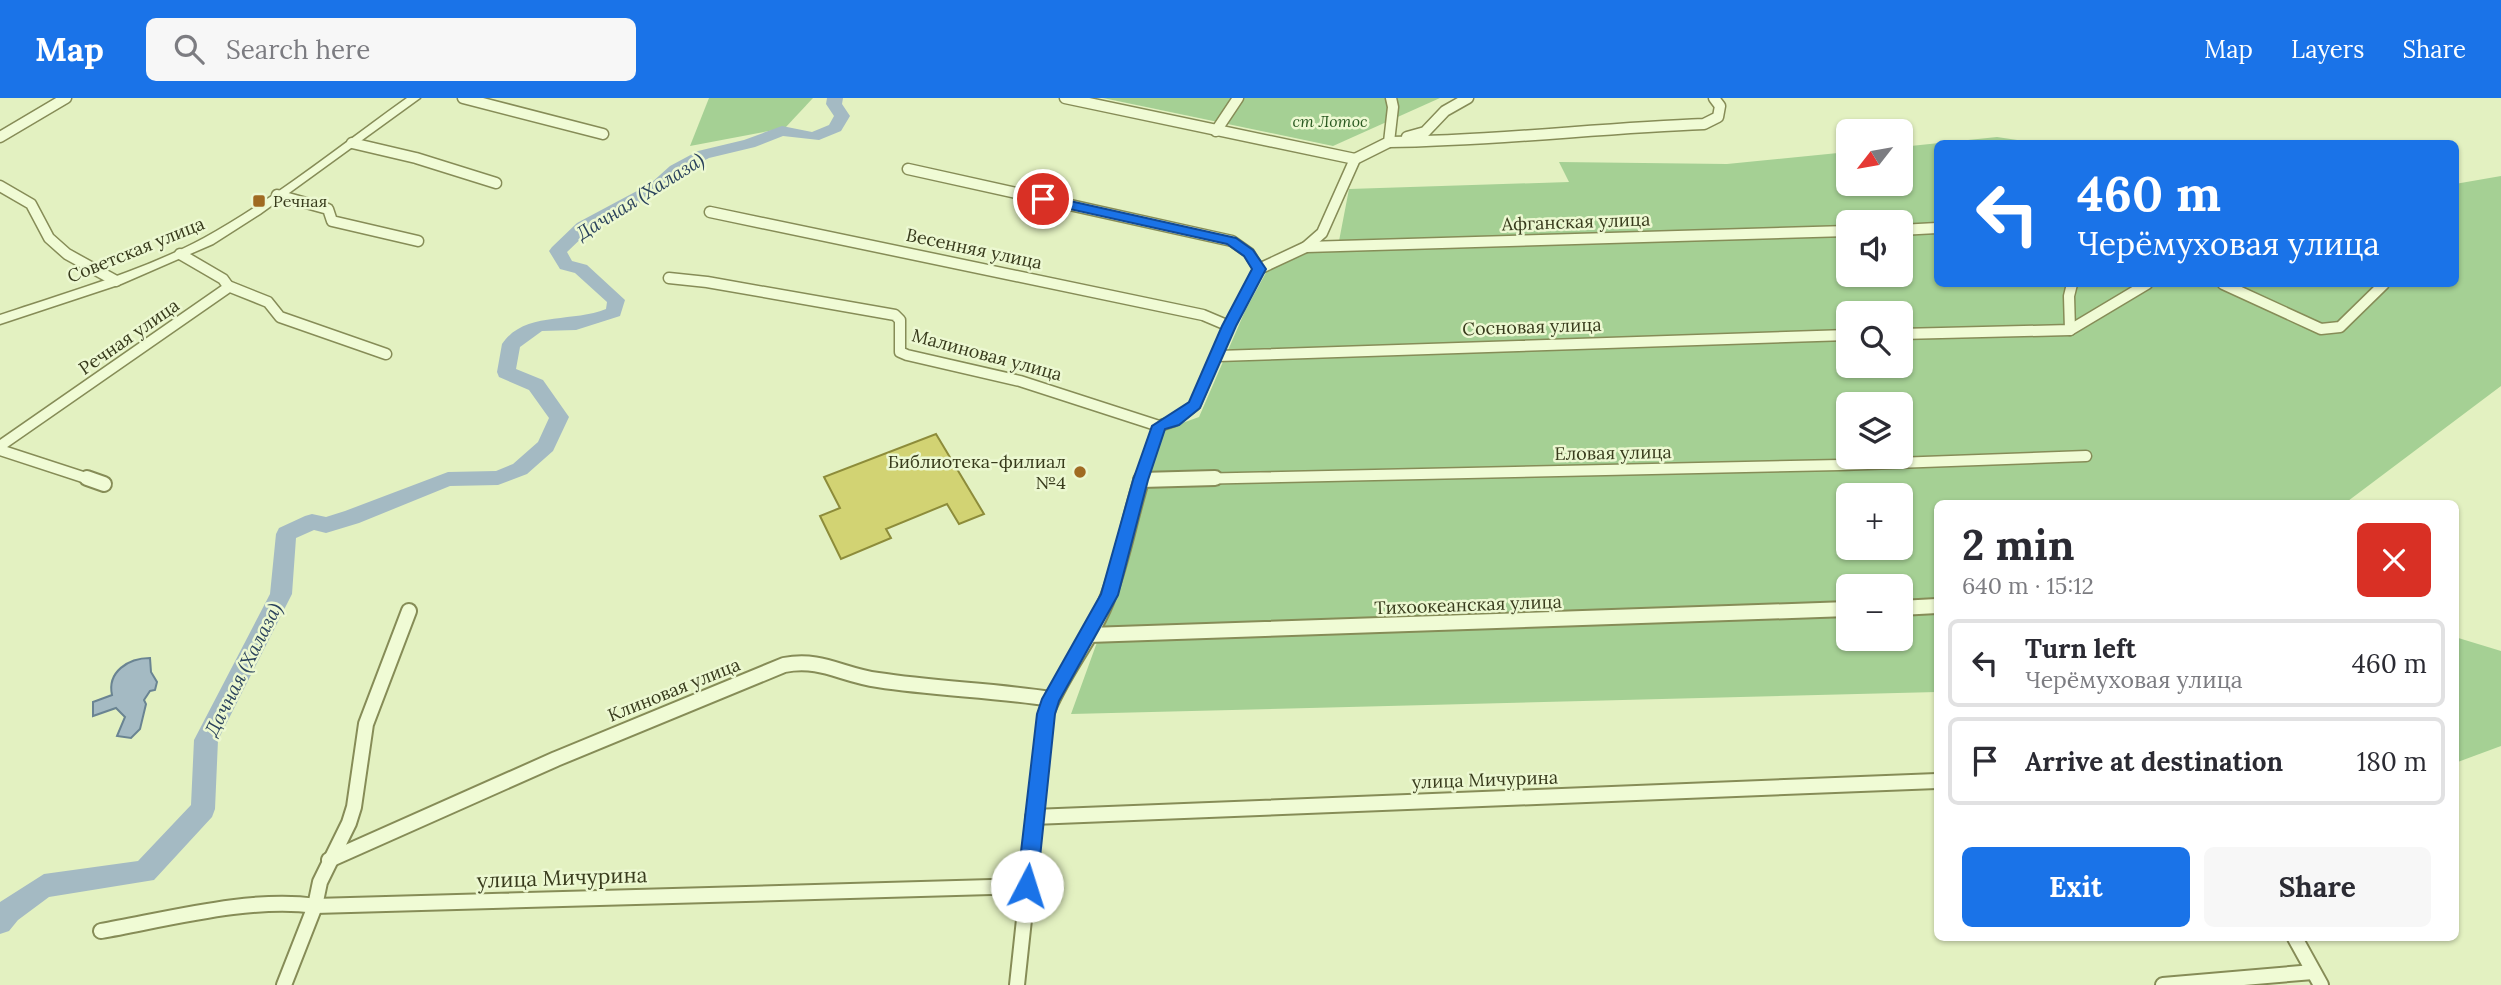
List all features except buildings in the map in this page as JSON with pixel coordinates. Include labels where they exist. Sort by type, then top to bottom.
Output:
[{"type":"street","points":[[0,137],[66,98]]},
{"type":"street","name":"Советская улица","points":[[0,320],[116,281],[180,254],[233,226],[414,98]]},
{"type":"street","points":[[463,98],[603,134]]},
{"type":"street","points":[[1065,98],[1355,159],[1390,142],[1425,132],[1445,111],[1468,98]]},
{"type":"street","points":[[1216,131],[1238,98]]},
{"type":"street","points":[[1390,142],[1393,107],[1391,98]]},
{"type":"street","points":[[1390,142],[1466,141],[1599,128],[1704,124],[1718,117],[1720,106],[1714,98]]},
{"type":"street","points":[[352,143],[416,158],[496,183]]},
{"type":"street","points":[[1017,985],[1046,714],[1051,699],[1110,595],[1141,480],[1159,426],[1174,421],[1195,405],[1229,326],[1259,269],[1306,247],[1322,233],[1355,159]]},
{"type":"street","points":[[908,169],[1232,241],[1249,253],[1259,269]]},
{"type":"street","points":[[0,186],[31,204],[49,238],[67,254],[116,281]]},
{"type":"street","points":[[277,195],[328,209],[332,221],[418,241]]},
{"type":"street","name":"Весенняя улица","points":[[710,212],[1203,314],[1229,326]]},
{"type":"street","points":[[1913,229],[1934,228]]},
{"type":"street","name":"Афганская улица","points":[[1306,247],[1836,231]]},
{"type":"street","points":[[180,254],[223,279],[228,286],[268,302],[280,317],[386,354]]},
{"type":"street","name":"Малиновая улица","points":[[669,278],[707,282],[895,315],[900,320],[900,352],[907,355],[1020,381],[1159,426]]},
{"type":"street","name":"Речная улица","points":[[0,448],[228,286]]},
{"type":"street","points":[[2070,330],[2071,287]]},
{"type":"street","points":[[1913,334],[2070,330],[2142,287]]},
{"type":"street","points":[[2229,287],[2320,329],[2340,327],[2381,287]]},
{"type":"street","name":"Сосновая улица","points":[[1218,356],[1836,335]]},
{"type":"street","points":[[0,448],[104,484]]},
{"type":"street","name":"Еловая улица","points":[[1141,480],[1840,465],[2086,456]]},
{"type":"street","points":[[1913,607],[1934,606]]},
{"type":"street","name":"Тихоокеанская улица","points":[[1089,635],[1836,609]]},
{"type":"street","points":[[284,985],[315,906],[329,860],[349,823],[354,807],[366,723],[409,611]]},
{"type":"street","name":"Клиновая улица","points":[[329,860],[556,759],[784,665],[805,660],[821,662],[854,677],[1051,699]]},
{"type":"street","name":"улица Мичурина","points":[[1033,817],[1934,781]]},
{"type":"street","name":"улица Мичурина","points":[[101,931],[261,904],[290,902],[315,906],[1027,886]]},
{"type":"street","points":[[2163,985],[2317,979],[2297,941]]},
{"type":"green space","points":[[709,98],[813,98],[785,128],[690,146]]},
{"type":"green space","name":"ст Лотос","points":[[1103,98],[1440,98],[1333,146]]},
{"type":"green space","points":[[1997,137],[2018,140],[1968,140]]},
{"type":"green space","points":[[1934,144],[1934,287],[2459,287],[2459,183],[2501,176],[2501,386],[2349,500],[1934,500],[1934,692],[1071,714],[1100,634],[1157,432],[1199,417],[1245,311],[1268,269],[1339,241],[1349,189],[1569,182],[1559,162],[1727,164],[1836,153],[1836,196],[1913,196],[1913,146]]},
{"type":"green space","points":[[2459,638],[2501,651],[2501,746],[2459,762]]},
{"type":"water","points":[[150,658],[151,672],[157,682],[155,690],[150,691],[144,700],[146,704],[140,729],[131,738],[117,736],[125,717],[116,708],[93,716],[93,702],[112,695],[113,680],[121,668],[134,661]]},
{"type":"waterway","name":"Дачная (Халаза)","points":[[0,922],[9,911],[44,886],[145,872],[203,809],[206,740],[281,594],[286,534],[312,522],[326,525],[352,517],[448,479],[498,478],[520,469],[546,446],[559,417],[536,385],[506,372],[511,344],[538,325],[576,324],[614,312],[616,300],[581,269],[566,265],[558,251],[583,227],[656,187],[676,169],[704,154],[749,144],[782,131],[813,137],[835,128],[842,116],[834,104],[835,98]]},
{"type":"place","name":"Речная","points":[[259,201]]},
{"type":"place","name":"Библиотека-филиал №4","points":[[1080,472]]},
{"type":"route","points":[[1027,886],[1046,714],[1051,699],[1110,595],[1141,480],[1159,426],[1174,421],[1195,405],[1229,326],[1259,269],[1249,253],[1232,241],[1043,199]]}]
